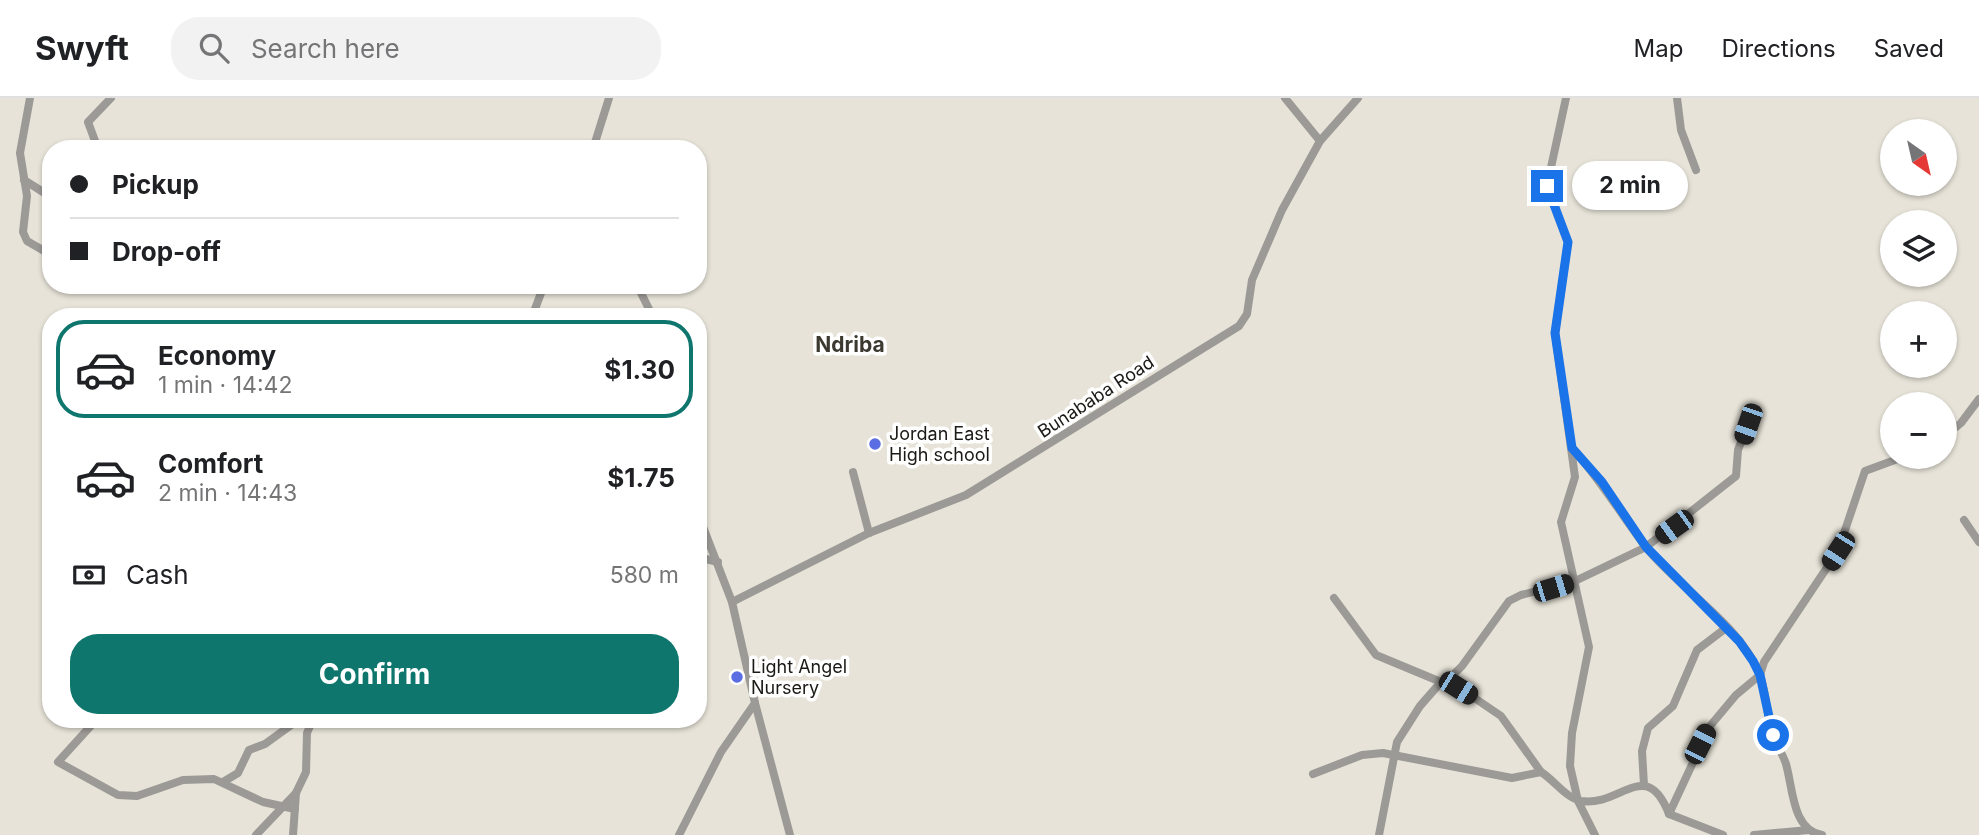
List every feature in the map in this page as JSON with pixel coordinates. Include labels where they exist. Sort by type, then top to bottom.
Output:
[{"type":"street","points":[[30,98],[20,153],[27,196],[24,236],[42,249]]},
{"type":"street","points":[[95,140],[88,122],[111,98]]},
{"type":"street","points":[[596,140],[609,98]]},
{"type":"street","points":[[1285,98],[1320,141]]},
{"type":"street","name":"Bunababa Road","points":[[732,602],[869,533],[966,495],[1033,457],[1190,354],[1239,326],[1247,314],[1252,280],[1272,233],[1320,141],[1358,98]]},
{"type":"street","points":[[1566,98],[1547,186],[1568,242],[1555,333],[1575,477],[1561,522],[1573,582],[1586,623],[1589,647],[1570,748],[1570,766],[1578,801],[1592,834]]},
{"type":"street","points":[[1677,98],[1681,130],[1696,170]]},
{"type":"street","points":[[24,180],[42,191]]},
{"type":"street","points":[[1957,426],[1979,399]]},
{"type":"street","points":[[1379,835],[1392,755],[1407,724],[1444,681],[1462,666],[1509,601],[1521,595],[1573,582],[1646,547],[1736,476],[1738,450],[1748,424]]},
{"type":"street","points":[[1572,448],[1602,482],[1646,547],[1727,628],[1753,661],[1760,675],[1773,735],[1785,762],[1793,800],[1809,830]]},
{"type":"street","points":[[1669,814],[1710,726],[1736,695],[1760,675],[1764,662],[1838,551],[1865,471],[1880,465]]},
{"type":"street","points":[[853,472],[869,533]]},
{"type":"street","points":[[1964,520],[1979,542]]},
{"type":"street","points":[[707,536],[732,602],[790,835]]},
{"type":"street","points":[[707,559],[718,562]]},
{"type":"street","points":[[1334,598],[1376,655],[1444,681],[1502,716],[1541,772],[1578,801],[1600,800],[1644,785]]},
{"type":"street","points":[[1644,785],[1642,751],[1648,728],[1673,706],[1697,650],[1727,628]]},
{"type":"street","points":[[1753,661],[1764,662]]},
{"type":"street","points":[[679,835],[721,752],[755,703]]},
{"type":"street","points":[[89,728],[58,762],[106,790],[137,796],[183,780],[214,779],[263,802],[295,809]]},
{"type":"street","points":[[223,782],[237,773],[249,750],[265,744],[283,728]]},
{"type":"street","points":[[293,835],[296,793],[306,772],[310,728]]},
{"type":"street","points":[[1312,774],[1362,755],[1392,755],[1512,778],[1541,772]]},
{"type":"street","points":[[1644,785],[1660,795],[1669,814],[1723,835]]},
{"type":"street","points":[[256,835],[296,793]]},
{"type":"street","points":[[1754,835],[1809,830],[1822,835]]},
{"type":"place","name":"Jordan East High school","points":[[875,444]]},
{"type":"place","name":"Light Angel Nursery","points":[[737,677]]},
{"type":"district","name":"Ndriba","points":[[850,345]]},
{"type":"route","points":[[1547,186],[1568,242],[1555,333],[1572,448],[1602,482],[1646,547],[1739,641],[1760,675],[1773,735]]}]
